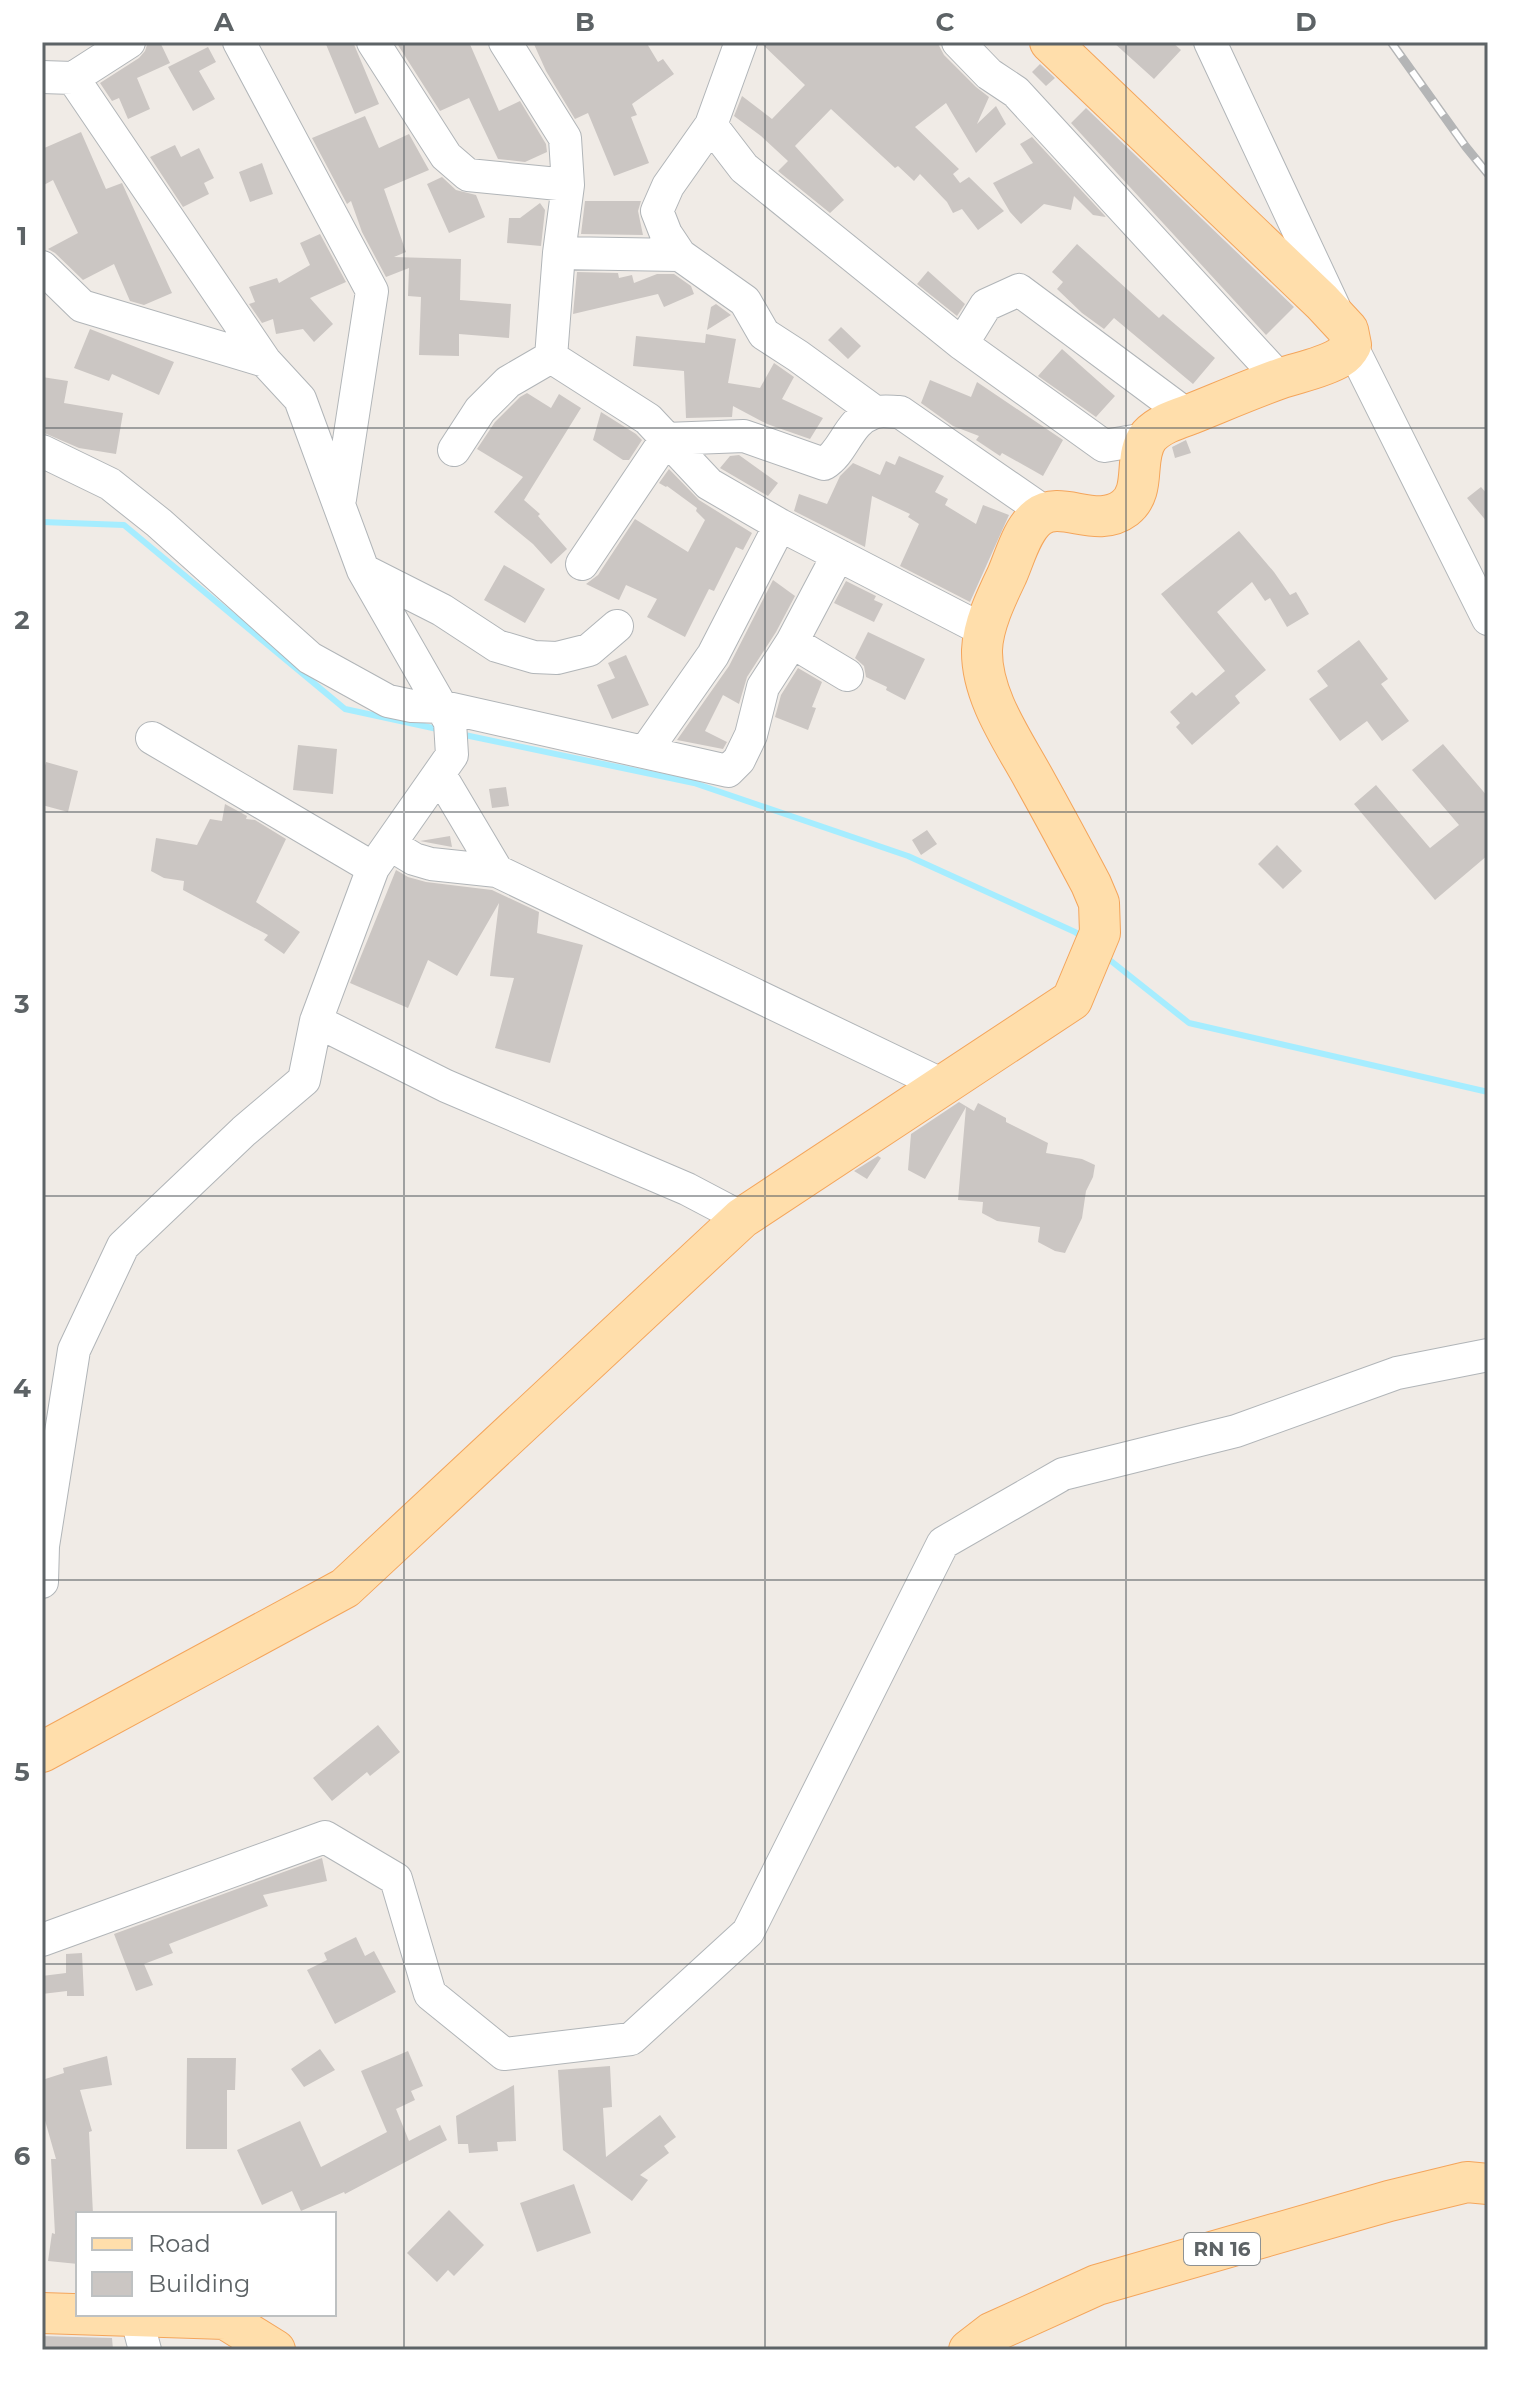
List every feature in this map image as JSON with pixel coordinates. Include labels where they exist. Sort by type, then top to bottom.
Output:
[{"type":"main road","points":[[42,1752],[345,1588],[742,1218],[1072,1000],[1100,933],[1099,903],[1001,718],[986,682],[982,650],[998,593],[1028,527],[1038,517],[1059,511],[1096,518],[1115,515],[1128,506],[1138,491],[1141,454],[1146,439],[1164,425],[1187,415],[1337,359],[1346,353],[1346,334],[1050,42]]},
{"type":"main road","name":"RN 16","points":[[969,2350],[991,2333],[1097,2285],[1389,2201],[1467,2182],[1488,2184]]},
{"type":"main road","points":[[42,2313],[141,2333],[225,2319],[275,2350]]},
{"type":"street","points":[[129,42],[58,78],[265,361],[300,399],[363,570],[447,715],[446,765],[497,871]]},
{"type":"street","points":[[239,42],[372,291],[339,502]]},
{"type":"street","points":[[373,42],[446,156],[468,175],[568,185]]},
{"type":"street","points":[[505,42],[565,138],[568,185],[551,357]]},
{"type":"street","points":[[741,42],[711,125],[668,186],[657,211],[666,234],[680,255],[745,301],[764,334],[875,412]]},
{"type":"street","points":[[958,42],[989,74],[1016,92],[1280,379]]},
{"type":"street","points":[[1210,42],[1346,334],[1488,619]]},
{"type":"street","points":[[711,125],[744,168],[962,344],[1104,446],[1146,439]]},
{"type":"street","points":[[559,253],[680,255]]},
{"type":"street","points":[[42,267],[82,306],[265,361]]},
{"type":"street","points":[[962,344],[986,305],[1019,290],[1187,415]]},
{"type":"street","points":[[551,357],[648,419],[709,484],[780,525],[985,631]]},
{"type":"street","points":[[454,450],[480,410],[508,382],[551,357]]},
{"type":"street","points":[[666,439],[744,436],[824,464],[834,458],[855,423],[875,412],[900,412],[1046,513]]},
{"type":"street","points":[[582,564],[666,439]]},
{"type":"street","points":[[42,451],[110,484],[159,523],[310,658],[388,701],[728,771],[739,760],[751,735],[763,687],[792,642],[838,555]]},
{"type":"street","points":[[645,752],[713,655],[780,525]]},
{"type":"street","points":[[363,570],[442,610],[497,646],[534,657],[557,658],[589,650],[617,626]]},
{"type":"street","points":[[792,642],[847,675]]},
{"type":"street","points":[[152,738],[382,857],[497,871],[943,1085]]},
{"type":"street","points":[[42,1582],[43,1546],[74,1350],[123,1246],[244,1131],[304,1080],[316,1021],[382,857],[446,765]]},
{"type":"street","points":[[316,1021],[446,1086],[687,1189],[742,1218]]},
{"type":"street","points":[[42,1940],[325,1837],[396,1879],[430,1994],[504,2054],[631,2039],[748,1932],[943,1543],[1063,1474],[1236,1431],[1397,1373],[1488,1355]]},
{"type":"building","points":[[160,42],[170,63],[137,78],[150,109],[128,119],[119,98],[112,101],[100,83],[139,58],[147,45]]},
{"type":"building","points":[[325,42],[353,42],[379,104],[355,114]]},
{"type":"building","points":[[396,42],[469,42],[499,111],[520,101],[546,144],[547,152],[525,162],[498,159],[469,98],[440,111]]},
{"type":"building","points":[[533,42],[646,42],[658,62],[663,59],[674,74],[632,104],[637,115],[631,117],[649,163],[614,176],[588,113],[575,119],[546,71]]},
{"type":"building","points":[[760,42],[937,42],[944,55],[989,97],[977,124],[996,106],[1006,124],[976,153],[946,103],[915,127],[959,169],[953,174],[960,183],[969,177],[1004,211],[978,230],[962,209],[953,213],[947,202],[920,174],[914,181],[898,166],[895,168],[831,109],[795,146],[844,200],[830,213],[778,171],[788,161],[734,116],[742,96],[772,119],[805,85]]},
{"type":"building","points":[[1113,42],[1172,42],[1181,50],[1154,79]]},
{"type":"building","points":[[208,47],[216,62],[199,71],[215,99],[193,111],[168,67]]},
{"type":"building","points":[[1040,64],[1055,78],[1046,86],[1032,72]]},
{"type":"building","points":[[1086,108],[1294,307],[1266,335],[1071,123]]},
{"type":"building","points":[[365,116],[379,148],[409,134],[429,170],[384,189],[406,252],[394,257],[461,259],[460,300],[511,304],[509,338],[459,334],[459,356],[419,355],[421,297],[408,296],[409,268],[386,277],[362,232],[351,201],[347,204],[312,138]]},
{"type":"building","points":[[81,132],[106,189],[122,183],[172,293],[144,305],[130,301],[114,264],[83,280],[48,249],[78,233],[53,180],[42,186],[42,149]]},
{"type":"building","points":[[1032,137],[1106,217],[1093,215],[1074,196],[1071,210],[1044,204],[1021,224],[993,183],[1033,163],[1020,144]]},
{"type":"building","points":[[175,145],[181,157],[199,148],[214,178],[204,183],[209,194],[183,207],[150,157]]},
{"type":"building","points":[[262,163],[273,194],[250,202],[239,172]]},
{"type":"building","points":[[442,177],[456,190],[476,195],[485,217],[449,233],[427,184]]},
{"type":"building","points":[[585,201],[641,201],[638,211],[643,235],[581,234]]},
{"type":"building","points":[[540,203],[545,210],[541,246],[507,243],[509,218],[520,218]]},
{"type":"building","points":[[320,234],[346,282],[310,298],[333,324],[314,342],[303,329],[276,334],[273,319],[262,323],[249,304],[255,302],[249,287],[277,278],[279,283],[310,265],[300,243]]},
{"type":"building","points":[[1077,244],[1159,318],[1163,314],[1215,358],[1193,384],[1114,318],[1104,329],[1057,289],[1063,282],[1052,272]]},
{"type":"building","points":[[928,271],[965,304],[957,316],[917,284]]},
{"type":"building","points":[[577,272],[618,273],[619,278],[632,275],[634,283],[657,274],[674,274],[691,286],[694,294],[664,307],[658,294],[573,314]]},
{"type":"building","points":[[716,304],[731,315],[707,330],[711,307]]},
{"type":"building","points":[[841,327],[861,346],[848,359],[828,340]]},
{"type":"building","points":[[90,329],[174,362],[159,395],[112,374],[109,381],[74,368]]},
{"type":"building","points":[[706,334],[736,339],[728,383],[760,388],[774,363],[794,377],[782,399],[823,418],[810,439],[767,424],[733,406],[732,417],[686,418],[684,371],[633,366],[636,336],[705,343]]},
{"type":"building","points":[[1062,349],[1115,396],[1096,417],[1038,376]]},
{"type":"building","points":[[42,377],[68,381],[64,403],[123,413],[116,454],[79,448],[42,432]]},
{"type":"building","points":[[930,380],[971,397],[977,382],[1063,440],[1043,476],[1002,453],[1000,456],[976,440],[979,436],[953,426],[921,403]]},
{"type":"building","points":[[527,393],[551,408],[559,394],[581,408],[524,500],[540,514],[538,516],[567,549],[551,564],[533,544],[494,512],[523,477],[477,449],[495,422]]},
{"type":"building","points":[[601,412],[642,440],[629,460],[623,460],[593,440]]},
{"type":"building","points":[[1186,440],[1191,453],[1175,458],[1172,447]]},
{"type":"building","points":[[739,455],[778,483],[768,496],[720,468],[730,456]]},
{"type":"building","points":[[899,456],[944,476],[935,492],[948,499],[945,505],[976,524],[983,505],[1009,515],[970,602],[900,566],[919,524],[908,517],[910,514],[872,496],[865,547],[794,511],[799,494],[827,504],[840,476],[853,463],[880,475],[886,461],[895,465]]},
{"type":"building","points":[[669,469],[699,500],[752,533],[743,550],[736,547],[714,591],[709,589],[685,637],[647,617],[657,599],[626,585],[619,600],[586,584],[598,575],[635,519],[688,552],[705,520],[696,511],[697,508],[659,483]]},
{"type":"building","points":[[1481,487],[1488,495],[1488,523],[1467,498]]},
{"type":"building","points":[[1239,531],[1290,595],[1296,592],[1309,614],[1287,627],[1270,598],[1265,601],[1252,582],[1217,612],[1266,670],[1235,696],[1240,703],[1192,745],[1176,727],[1180,723],[1170,712],[1192,692],[1196,696],[1225,671],[1161,594]]},
{"type":"building","points":[[504,565],[545,589],[525,623],[484,600]]},
{"type":"building","points":[[773,580],[795,596],[747,677],[739,704],[723,695],[705,731],[727,742],[723,749],[677,740],[729,666]]},
{"type":"building","points":[[846,581],[876,596],[874,600],[883,604],[874,622],[834,603]]},
{"type":"building","points":[[868,632],[925,659],[905,700],[866,677],[864,666],[855,658]]},
{"type":"building","points":[[1359,640],[1388,679],[1381,684],[1409,721],[1382,741],[1367,721],[1340,741],[1309,699],[1328,686],[1317,671]]},
{"type":"building","points":[[626,655],[649,705],[612,719],[597,685],[615,678],[608,663]]},
{"type":"building","points":[[798,668],[822,682],[812,707],[816,708],[808,730],[775,717],[781,695]]},
{"type":"building","points":[[1443,744],[1488,797],[1488,855],[1435,900],[1354,804],[1376,785],[1430,848],[1459,825],[1412,770]]},
{"type":"building","points":[[298,745],[337,749],[333,794],[293,790]]},
{"type":"building","points":[[46,762],[78,771],[68,812],[42,805],[42,776]]},
{"type":"building","points":[[506,787],[509,806],[492,808],[489,789]]},
{"type":"building","points":[[225,804],[247,816],[246,819],[255,820],[286,839],[256,902],[300,932],[284,954],[264,940],[268,935],[183,890],[184,881],[164,878],[151,871],[156,838],[197,845],[210,819],[222,821]]},
{"type":"building","points":[[927,830],[937,844],[921,855],[912,840]]},
{"type":"building","points":[[450,836],[452,847],[420,841]]},
{"type":"building","points":[[1277,845],[1302,871],[1283,889],[1258,864]]},
{"type":"building","points":[[396,870],[426,882],[492,890],[539,912],[537,933],[583,945],[550,1063],[495,1048],[514,978],[490,976],[499,903],[457,976],[428,960],[408,1008],[350,983]]},
{"type":"building","points":[[959,1102],[974,1111],[978,1103],[1006,1118],[1006,1122],[1048,1143],[1046,1153],[1082,1159],[1095,1165],[1086,1191],[1082,1218],[1065,1253],[1038,1242],[1040,1227],[997,1221],[982,1213],[983,1202],[958,1200],[966,1107],[925,1179],[908,1170],[911,1134]]},
{"type":"building","points":[[878,1156],[881,1158],[867,1179],[854,1171]]},
{"type":"building","points":[[378,1725],[400,1752],[370,1776],[367,1772],[332,1801],[313,1778]]},
{"type":"building","points":[[322,1858],[327,1881],[263,1895],[268,1906],[169,1944],[173,1953],[144,1964],[153,1985],[136,1991],[114,1934]]},
{"type":"building","points":[[356,1937],[365,1956],[374,1951],[396,1992],[335,2024],[307,1970],[327,1960],[324,1953]]},
{"type":"building","points":[[82,1953],[84,1996],[67,1996],[67,1991],[42,1994],[42,1976],[66,1973],[66,1954]]},
{"type":"building","points":[[320,2049],[335,2070],[304,2087],[291,2069]]},
{"type":"building","points":[[408,2051],[423,2086],[411,2091],[415,2100],[396,2109],[409,2141],[440,2125],[447,2140],[345,2194],[301,2211],[292,2191],[262,2205],[237,2150],[300,2121],[321,2167],[387,2132],[361,2071]]},
{"type":"building","points":[[107,2056],[112,2085],[80,2090],[92,2131],[89,2132],[93,2212],[76,2212],[76,2264],[48,2261],[52,2233],[55,2234],[51,2159],[56,2159],[42,2110],[42,2080],[64,2073],[63,2068]]},
{"type":"building","points":[[187,2058],[236,2058],[235,2090],[227,2090],[227,2149],[186,2149]]},
{"type":"building","points":[[610,2066],[612,2107],[603,2108],[606,2157],[660,2115],[676,2137],[664,2146],[669,2153],[640,2175],[648,2180],[632,2201],[563,2150],[558,2070]]},
{"type":"building","points":[[514,2085],[516,2141],[497,2142],[498,2151],[469,2153],[468,2144],[458,2144],[456,2116]]},
{"type":"building","points":[[574,2184],[591,2233],[537,2252],[520,2203]]},
{"type":"building","points":[[449,2210],[484,2245],[454,2276],[448,2270],[437,2282],[407,2253]]},
{"type":"building","points":[[42,2336],[112,2338],[113,2350],[42,2350]]},
{"type":"waterway","points":[[42,522],[124,525],[345,709],[442,730]]},
{"type":"waterway","points":[[460,734],[694,783],[908,856],[1082,937]]},
{"type":"waterway","points":[[1106,957],[1189,1023],[1488,1092]]},
{"type":"railway","points":[[1391,42],[1488,174]]}]
